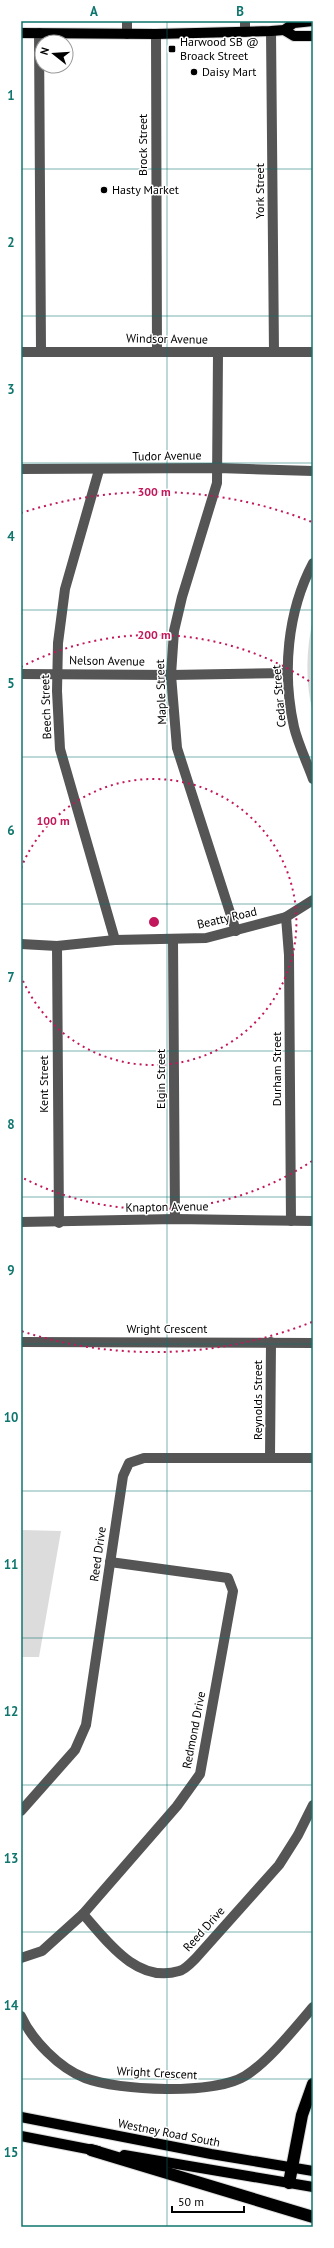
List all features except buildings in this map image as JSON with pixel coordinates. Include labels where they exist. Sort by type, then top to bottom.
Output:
[{"type":"highway","points":[[289,2183],[302,2115],[313,2084]]},
{"type":"highway","points":[[91,2150],[313,2217]]},
{"type":"main road","points":[[21,33],[156,34],[271,31],[284,30],[294,23],[313,21]]},
{"type":"main road","points":[[284,30],[294,36],[313,36]]},
{"type":"main road","name":"Westney Road South","points":[[21,2117],[211,2154],[313,2171]]},
{"type":"main road","points":[[21,2136],[91,2150],[313,2187]]},
{"type":"street","points":[[127,21],[127,34]]},
{"type":"street","points":[[245,21],[245,32]]},
{"type":"street","name":"York Street","points":[[271,31],[274,352]]},
{"type":"street","points":[[40,33],[41,351]]},
{"type":"street","name":"Brock Street","points":[[156,34],[157,352]]},
{"type":"street","name":"Windsor Avenue","points":[[21,352],[313,352]]},
{"type":"street","name":"Maple Street","points":[[218,353],[217,483],[182,596],[174,631],[171,676],[177,748],[236,931]]},
{"type":"street","name":"Tudor Avenue","points":[[21,469],[99,470],[218,468],[313,471]]},
{"type":"street","name":"Beech Street","points":[[99,470],[65,588],[58,643],[57,673],[60,749],[115,940]]},
{"type":"street","name":"Cedar Street","points":[[313,563],[305,578],[296,605],[290,634],[288,673],[294,727],[313,779]]},
{"type":"street","name":"Nelson Avenue","points":[[21,674],[57,673],[171,676],[288,673]]},
{"type":"street","name":"Beatty Road","points":[[21,944],[57,946],[115,940],[173,940],[206,938],[286,917],[313,900]]},
{"type":"street","name":"Durham Street","points":[[286,917],[290,955],[291,1221]]},
{"type":"street","name":"Elgin Street","points":[[173,940],[175,1219]]},
{"type":"street","name":"Kent Street","points":[[57,946],[59,1222]]},
{"type":"street","name":"Knapton Avenue","points":[[21,1222],[175,1219],[313,1221]]},
{"type":"street","name":"Wright Crescent","points":[[21,1342],[313,1343]]},
{"type":"street","name":"Reynolds Street","points":[[270,1457],[271,1342]]},
{"type":"street","name":"Reed Drive","points":[[21,1811],[75,1750],[86,1725],[124,1476],[129,1463],[144,1458],[313,1458]]},
{"type":"street","name":"Redmond Drive","points":[[21,1958],[42,1951],[83,1914],[177,1806],[200,1774],[233,1592],[228,1578],[110,1562]]},
{"type":"street","name":"Reed Drive","points":[[83,1914],[128,1961],[145,1972],[180,1971],[196,1958],[279,1865],[298,1834],[313,1805]]},
{"type":"street","name":"Wright Crescent","points":[[21,2016],[28,2030],[60,2063],[84,2078],[115,2085],[188,2090],[214,2087],[245,2076],[288,2036],[313,2007]]},
{"type":"shaded area","points":[[313,619],[313,713],[310,702],[307,666]]},
{"type":"shaded area","points":[[21,1530],[61,1531],[39,1657],[21,1657]]},
{"type":"place","name":"Harwood SB @ Broack Street","points":[[172,49]]},
{"type":"place","name":"Daisy Mart","points":[[194,72]]},
{"type":"place","name":"Hasty Market","points":[[104,190]]}]
